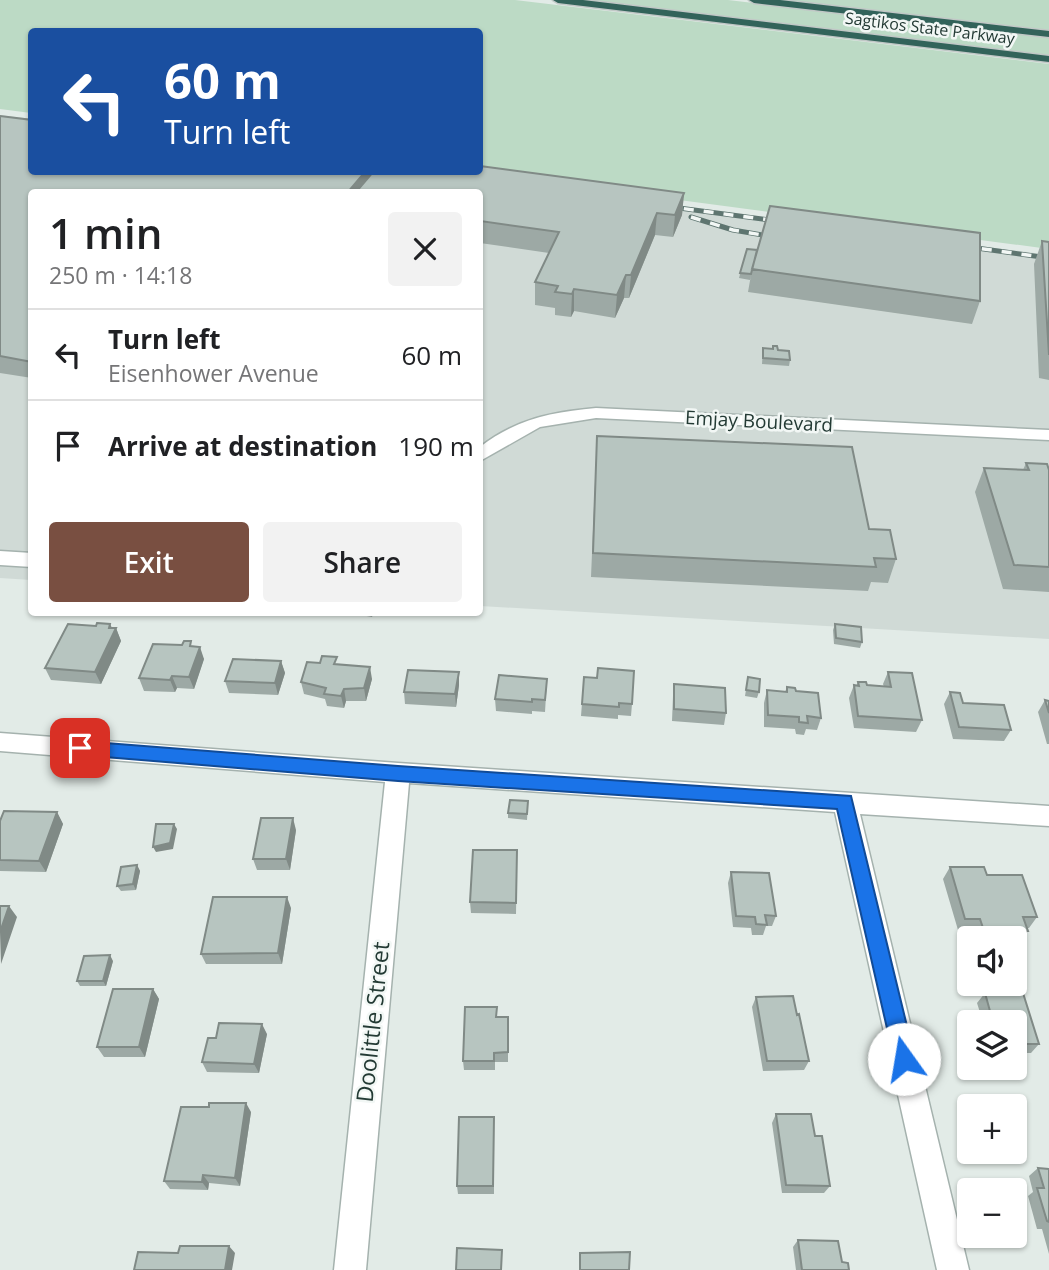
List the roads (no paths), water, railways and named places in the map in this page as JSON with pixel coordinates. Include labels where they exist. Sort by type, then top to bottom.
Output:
[{"type":"highway","name":"Sagtikos State Parkway","points":[[558,0],[1049,59]]},
{"type":"highway","name":"Sagtikos State Parkway","points":[[754,0],[1049,33]]},
{"type":"street","name":"Emjay Boulevard","points":[[483,453],[511,431],[545,418],[596,413],[1049,435]]},
{"type":"street","points":[[0,558],[28,560]]},
{"type":"street","points":[[0,742],[398,773],[1049,816]]},
{"type":"street","name":"Doolittle Street","points":[[350,1270],[398,773]]},
{"type":"street","points":[[845,802],[953,1270]]},
{"type":"railway","points":[[664,206],[785,222]]},
{"type":"railway","points":[[691,217],[733,230],[780,238]]},
{"type":"railway","points":[[962,246],[1049,258]]}]
